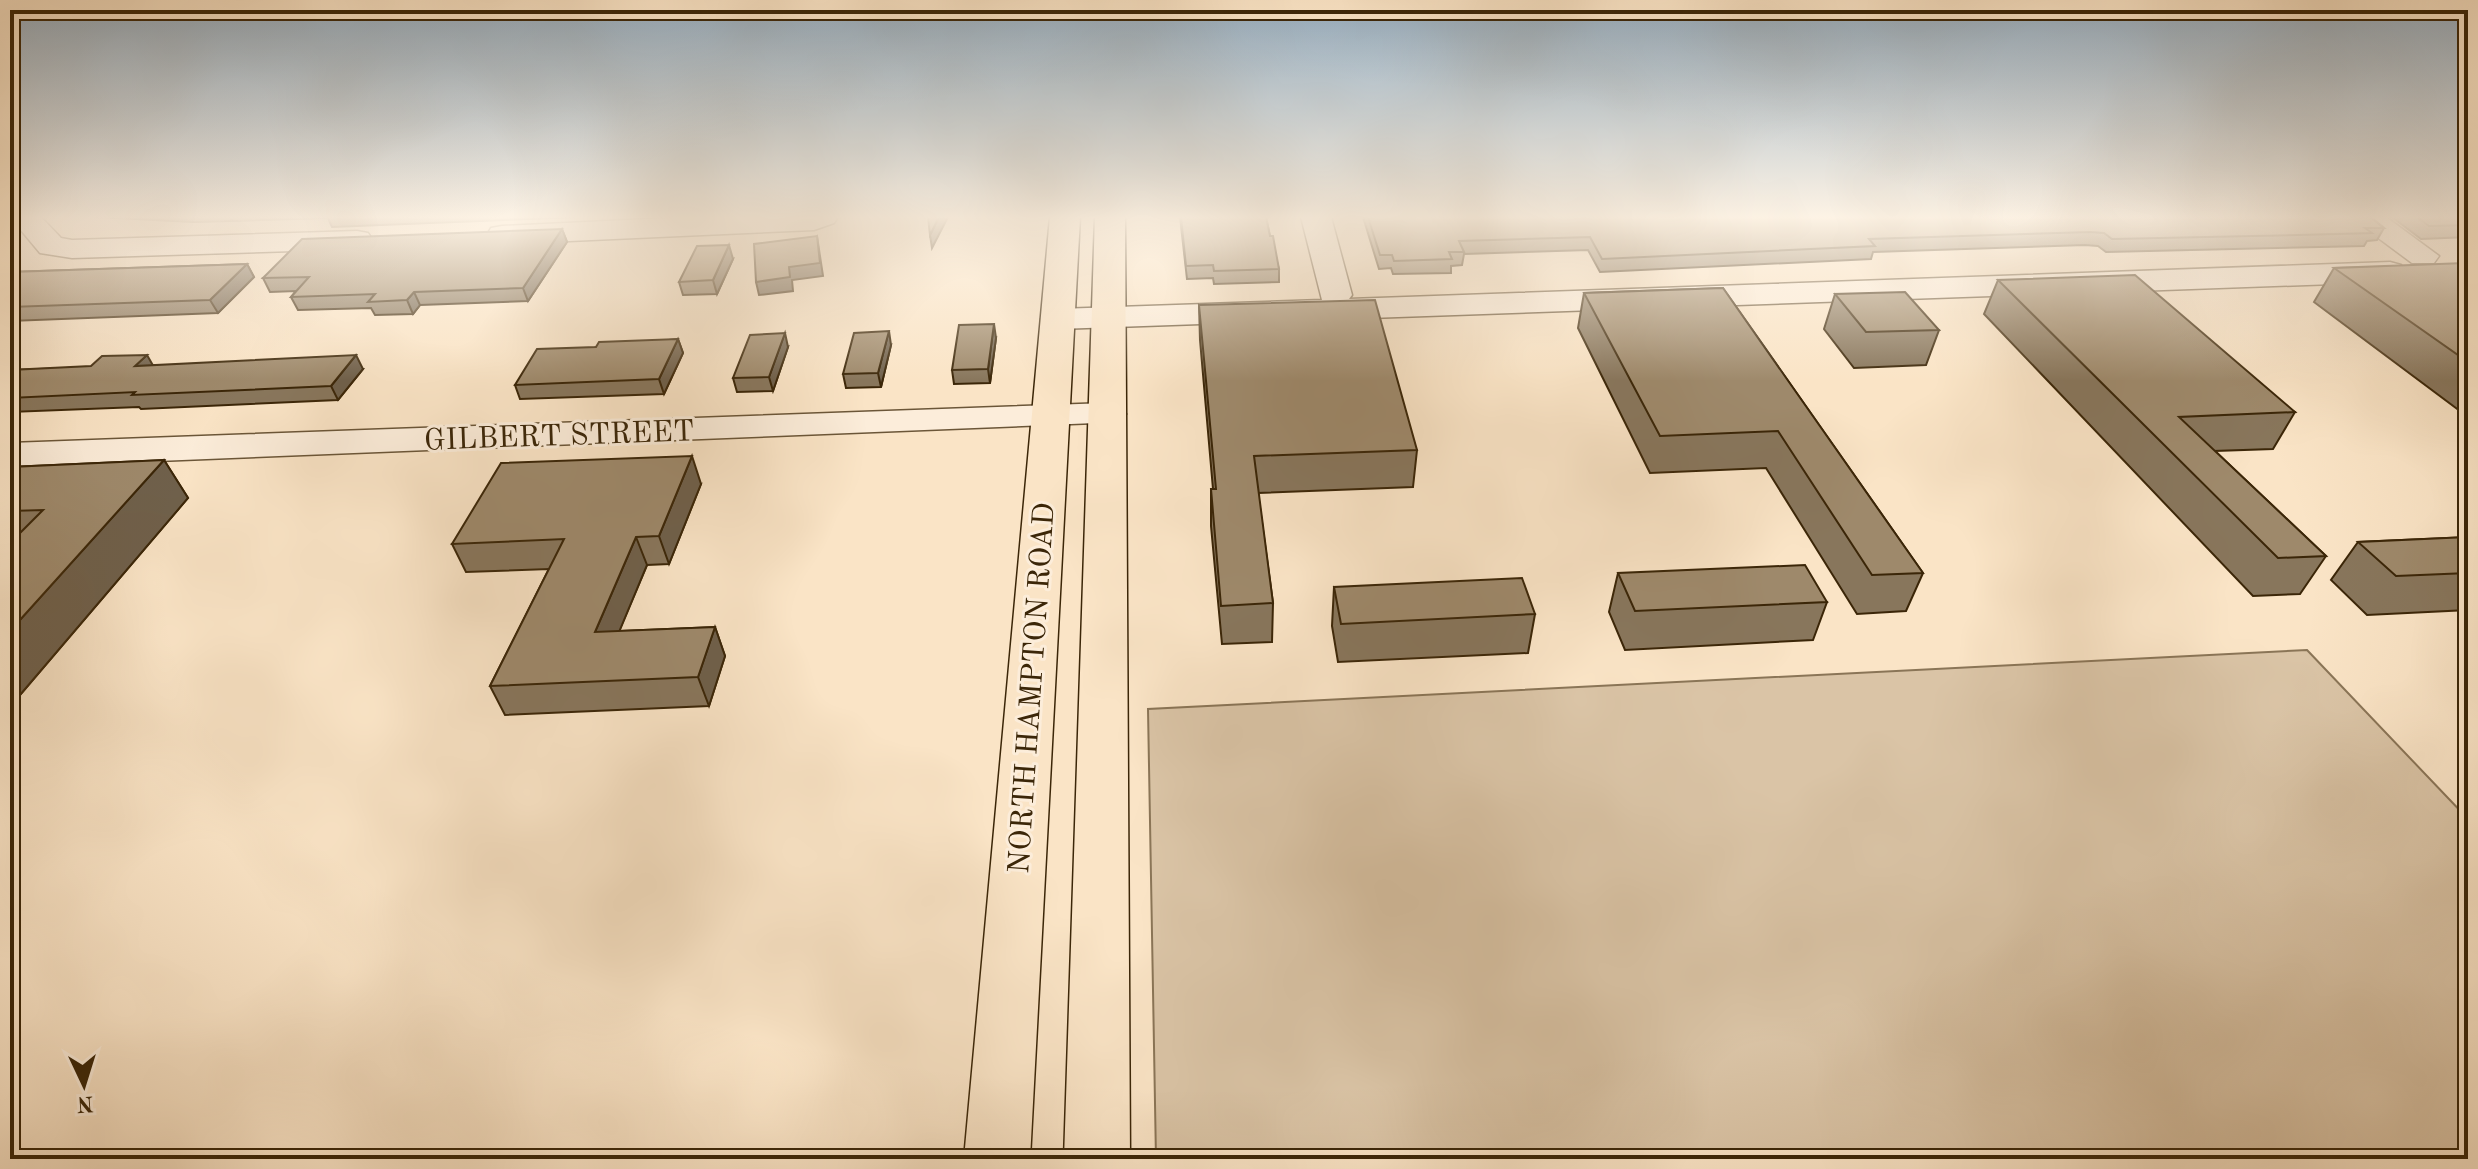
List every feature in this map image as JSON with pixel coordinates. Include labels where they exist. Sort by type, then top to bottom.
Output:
[{"type":"main road","name":"NORTH HAMPTON ROAD","points":[[997,1159],[1061,272]]},
{"type":"main road","name":"NORTH HAMPTON ROAD","points":[[1097,1159],[1109,272]]},
{"type":"street","points":[[1329,272],[1335,295]]},
{"type":"street","points":[[1058,319],[2390,272]]},
{"type":"street","name":"GILBERT STREET","points":[[10,455],[1107,414]]},
{"type":"shaded area","points":[[2307,650],[2468,819],[2468,1159],[1156,1159],[1148,709]]},
{"type":"building","points":[[10,272],[239,272],[210,300],[10,307]]},
{"type":"building","points":[[269,272],[534,272],[523,288],[414,292],[407,300],[368,302],[375,294],[291,297],[309,277],[263,278]]},
{"type":"building","points":[[684,272],[717,272],[713,280],[679,282]]},
{"type":"building","points":[[755,272],[789,272],[790,277],[756,282]]},
{"type":"building","points":[[2339,272],[2468,272],[2468,362]]},
{"type":"building","points":[[2135,275],[2295,412],[2179,417],[2326,556],[2278,558],[1998,280]]},
{"type":"building","points":[[1723,288],[1923,573],[1872,575],[1778,431],[1660,436],[1584,293]]},
{"type":"building","points":[[1905,292],[1939,330],[1866,332],[1835,294]]},
{"type":"building","points":[[1375,300],[1417,450],[1254,456],[1273,603],[1221,606],[1211,489],[1216,489],[1199,305]]},
{"type":"building","points":[[994,324],[988,369],[952,370],[959,325]]},
{"type":"building","points":[[889,331],[878,373],[843,374],[854,333]]},
{"type":"building","points":[[785,333],[769,377],[733,378],[750,335]]},
{"type":"building","points":[[678,339],[659,379],[515,385],[537,349],[596,347],[599,342]]},
{"type":"building","points":[[147,355],[135,366],[356,355],[331,386],[10,398],[10,370],[91,366],[102,356]]},
{"type":"building","points":[[692,456],[659,536],[636,537],[595,632],[715,627],[698,677],[490,686],[564,539],[452,544],[501,463]]},
{"type":"building","points":[[164,460],[10,631],[10,543],[43,510],[10,511],[10,467]]},
{"type":"building","points":[[2468,537],[2468,573],[2396,576],[2358,542]]},
{"type":"building","points":[[1805,565],[1827,602],[1635,611],[1618,573]]},
{"type":"building","points":[[1522,578],[1535,614],[1341,624],[1334,587]]}]
